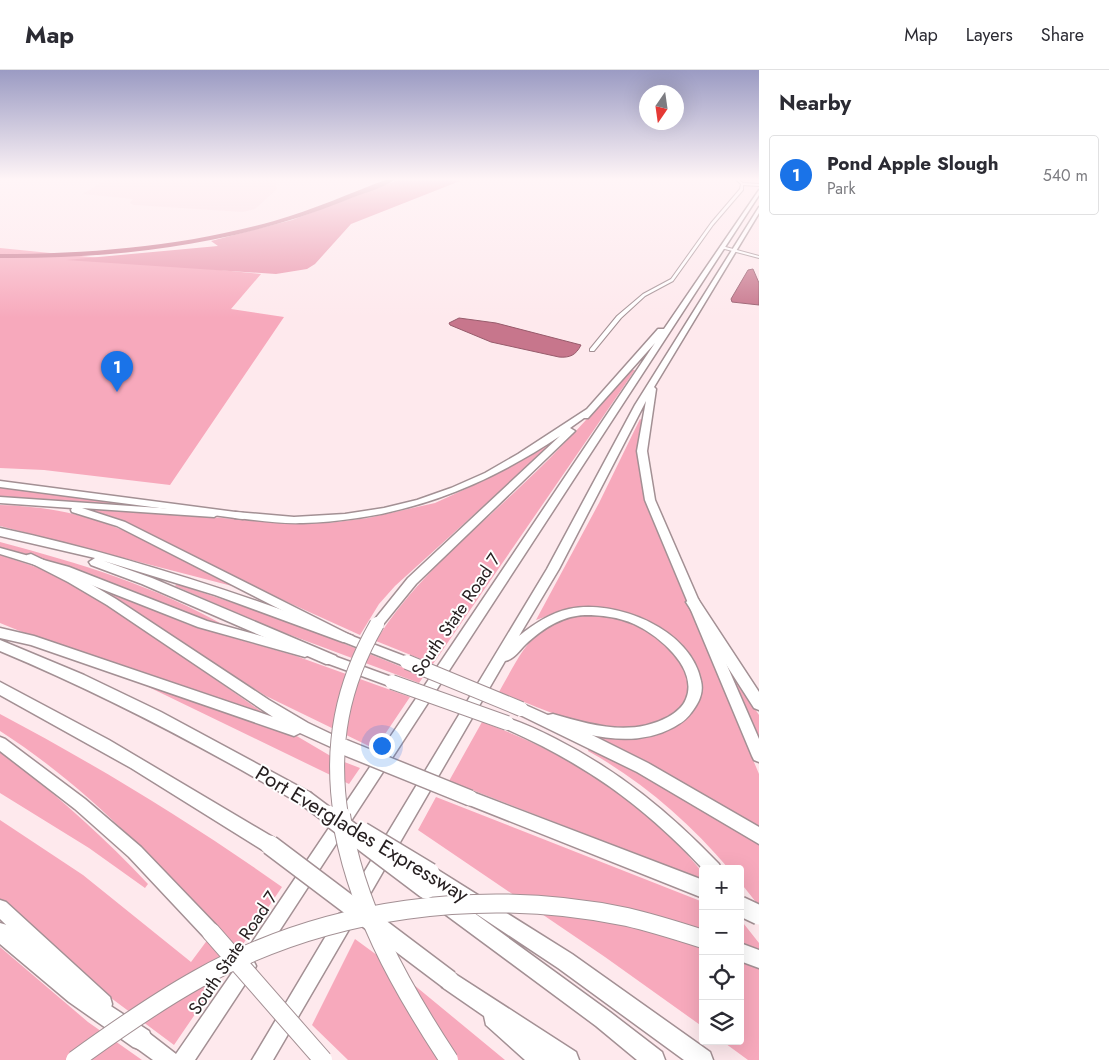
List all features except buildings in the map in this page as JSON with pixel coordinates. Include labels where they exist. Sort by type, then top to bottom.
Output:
[{"type":"highway","points":[[0,484],[243,516]]},
{"type":"highway","points":[[0,533],[84,551],[178,579],[348,638]]},
{"type":"highway","points":[[0,533],[131,575],[331,660]]},
{"type":"highway","points":[[31,558],[96,592],[273,711],[344,747]]},
{"type":"highway","points":[[693,602],[759,704]]},
{"type":"highway","points":[[0,633],[34,641],[344,747],[699,887]]},
{"type":"highway","name":"Port Everglades Expressway","points":[[0,645],[46,663],[156,714],[305,798],[428,881],[565,961],[702,1060]]},
{"type":"highway","points":[[0,688],[70,724],[155,773],[270,845],[449,980],[568,1060]]},
{"type":"highway","points":[[521,709],[620,754],[672,782],[759,836]]},
{"type":"highway","points":[[428,881],[654,1060]]},
{"type":"highway","points":[[744,910],[758,922]]},
{"type":"highway","points":[[0,932],[76,995],[141,1039]]},
{"type":"highway","points":[[449,980],[542,1060]]},
{"type":"main road","name":"South State Road 7","points":[[184,1060],[736,225]]},
{"type":"main road","points":[[262,1060],[553,569],[624,430],[749,225]]},
{"type":"main road","points":[[449,1060],[402,986],[378,939],[358,890],[345,838],[338,774],[341,718],[352,675],[377,624],[412,581],[537,465],[680,312]]},
{"type":"main road","points":[[654,380],[643,434],[642,450],[644,475],[650,500],[759,756]]},
{"type":"main road","points":[[0,500],[280,520],[332,518],[379,513],[419,504],[445,495],[512,463],[540,447],[589,411]]},
{"type":"main road","points":[[15,501],[93,514],[121,524],[348,638],[521,709],[566,723],[600,731],[644,732],[664,726],[683,713],[692,701],[695,688],[692,671],[684,655],[658,630],[624,616],[589,611],[569,613],[539,626],[495,667]]},
{"type":"main road","points":[[0,551],[58,566],[170,613],[218,629],[331,660],[507,723],[570,752],[629,788],[660,814],[709,865]]},
{"type":"main road","points":[[0,743],[80,804],[135,852],[211,932],[323,1060]]},
{"type":"main road","points":[[75,1060],[146,1009],[194,981],[288,939],[336,923],[382,912],[429,905],[522,903],[617,915],[699,938]]},
{"type":"main road","points":[[744,906],[758,922]]},
{"type":"main road","points":[[0,908],[141,1039],[169,1060]]},
{"type":"main road","points":[[744,953],[759,959]]},
{"type":"street","points":[[592,350],[619,317],[644,294],[672,280],[711,225]]},
{"type":"street","points":[[722,247],[746,256],[759,257]]},
{"type":"street","points":[[733,251],[759,257]]},
{"type":"shaded area","points":[[272,225],[350,225],[315,264],[307,269],[276,274],[66,260],[218,246],[211,241]]},
{"type":"shaded area","points":[[0,248],[261,274],[231,309],[284,317],[170,485],[44,470],[0,468]]},
{"type":"shaded area","points":[[753,269],[759,283],[759,305],[732,302],[731,299],[748,270]]},
{"type":"shaded area","points":[[459,318],[496,323],[581,345],[575,353],[559,357],[491,342],[450,325],[449,323]]},
{"type":"shaded area","points":[[631,370],[635,370],[433,664],[376,641],[407,598],[425,578],[462,540],[550,458]]},
{"type":"shaded area","points":[[640,419],[642,420],[640,474],[648,510],[759,774],[759,830],[595,738],[596,734],[632,737],[652,734],[663,731],[685,719],[692,659],[683,645],[671,636],[629,614],[556,613],[536,620],[599,503]]},
{"type":"shaded area","points":[[551,442],[553,443],[395,586],[379,604],[360,635],[75,506],[283,523],[328,523],[368,518],[435,503],[485,480]]},
{"type":"shaded area","points":[[0,486],[161,507],[0,498]]},
{"type":"shaded area","points":[[0,505],[49,509],[113,526],[178,556],[232,586],[0,526]]},
{"type":"shaded area","points":[[0,542],[59,558],[116,577],[173,599],[227,627],[223,628],[51,561],[0,547]]},
{"type":"shaded area","points":[[0,555],[51,572],[106,603],[295,735],[334,758],[360,768],[349,784],[101,664],[0,623]]},
{"type":"shaded area","points":[[177,584],[298,625],[424,676],[419,683],[274,629],[175,586]]},
{"type":"shaded area","points":[[112,593],[189,625],[296,656],[410,697],[375,749],[266,696],[108,596]]},
{"type":"shaded area","points":[[597,614],[625,620],[645,627],[655,633],[680,656],[687,670],[689,682],[687,694],[682,704],[674,713],[652,725],[638,728],[602,727],[567,718],[499,692],[526,647],[546,627],[576,616]]},
{"type":"shaded area","points":[[727,667],[759,715],[759,748]]},
{"type":"shaded area","points":[[0,714],[144,796],[214,840],[282,887],[174,1045],[107,995],[0,900],[0,820],[83,875],[191,962],[217,927],[115,822],[60,774],[0,731]]},
{"type":"shaded area","points":[[482,722],[514,734],[575,765],[631,802],[681,847],[699,868],[699,878],[449,781]]},
{"type":"shaded area","points":[[589,746],[654,780],[759,845],[759,906],[744,887],[744,865],[725,865],[698,835],[646,789],[588,751]]},
{"type":"shaded area","points":[[0,750],[95,831],[148,884],[145,888],[89,848],[0,793]]},
{"type":"shaded area","points":[[436,797],[699,900],[699,1024],[605,957],[418,830]]},
{"type":"shaded area","points":[[744,924],[759,943],[759,1060],[748,1060],[727,1045],[744,1045]]},
{"type":"shaded area","points":[[355,939],[385,961],[505,1060],[348,1060],[312,1025]]},
{"type":"shaded area","points":[[0,947],[88,1022],[142,1060],[0,1060]]},
{"type":"waterway","points":[[0,256],[80,255],[120,252],[199,240],[265,225]]},
{"type":"place","name":"Pond Apple Slough","points":[[117,392]]}]
